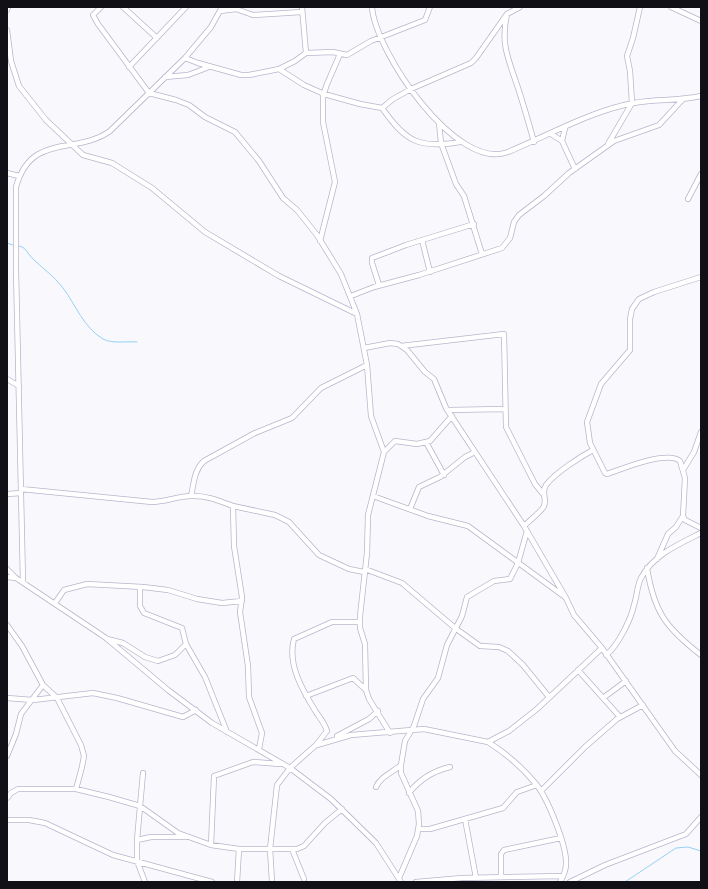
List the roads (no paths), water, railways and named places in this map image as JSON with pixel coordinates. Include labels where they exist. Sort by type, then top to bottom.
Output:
[{"type":"street","points":[[101,7],[93,15],[149,93],[176,100],[188,105],[205,117],[235,132],[259,161],[283,198],[297,210],[320,241],[341,274],[351,296],[359,322],[367,365],[371,416],[384,452]]},
{"type":"street","points":[[123,7],[157,38]]},
{"type":"street","points":[[129,67],[186,7]]},
{"type":"street","points":[[372,7],[372,16],[379,38],[420,102],[439,123],[460,142],[494,155],[501,155],[606,111],[632,103],[701,96]]},
{"type":"street","points":[[185,58],[241,75],[279,69],[295,61],[306,53],[350,54],[379,38],[425,20],[430,7]]},
{"type":"street","points":[[382,108],[393,99],[411,89],[470,63],[476,58],[507,14],[520,7]]},
{"type":"street","points":[[607,146],[632,103],[630,71],[626,56],[633,38],[640,7]]},
{"type":"street","points":[[671,7],[701,21]]},
{"type":"street","points":[[23,582],[16,187],[19,176],[29,162],[38,154],[55,147],[72,144],[105,134],[185,58],[211,27],[221,9],[236,9],[252,15],[302,10],[306,53]]},
{"type":"street","points":[[507,14],[505,38],[506,57],[517,86],[534,142]]},
{"type":"street","points":[[7,30],[11,61],[17,82],[46,120],[83,155],[112,163],[152,188],[205,232],[279,276],[357,314]]},
{"type":"street","points":[[320,241],[334,182],[322,122],[324,94],[340,54]]},
{"type":"street","points":[[165,77],[188,75],[211,66]]},
{"type":"street","points":[[279,69],[304,85],[324,94],[382,108],[398,129],[416,142],[460,142]]},
{"type":"street","points":[[351,296],[379,285],[430,272],[502,248],[507,244],[514,222],[519,215],[575,169],[607,146],[620,138],[659,125],[683,99]]},
{"type":"street","points":[[439,123],[441,143],[474,224],[482,254]]},
{"type":"street","points":[[562,141],[566,128]]},
{"type":"street","points":[[551,134],[562,141],[575,169]]},
{"type":"street","points":[[7,173],[19,176]]},
{"type":"street","points":[[688,199],[701,174]]},
{"type":"street","points":[[379,285],[372,263],[372,258],[422,240],[474,224]]},
{"type":"street","points":[[422,240],[430,272]]},
{"type":"street","points":[[656,560],[668,534],[676,527],[683,516],[685,478],[678,459],[660,458],[607,474],[603,471],[593,450],[586,426],[587,418],[601,384],[630,350],[630,314],[636,302],[654,292],[701,278]]},
{"type":"street","points":[[401,346],[504,334],[505,409],[508,432],[535,484],[544,495]]},
{"type":"street","points":[[364,348],[390,343],[401,346],[407,350],[434,379],[448,410],[524,526],[566,598],[574,615],[602,648],[676,750],[701,775]]},
{"type":"street","points":[[191,496],[195,475],[199,466],[204,461],[255,433],[292,418],[321,388],[367,365]]},
{"type":"street","points":[[7,379],[19,386]]},
{"type":"street","points":[[448,410],[505,409]]},
{"type":"street","points":[[390,733],[378,711],[369,699],[366,690],[365,644],[360,622],[367,553],[368,519],[384,452],[395,441],[417,444],[430,440],[452,416]]},
{"type":"street","points":[[683,470],[694,452],[701,432]]},
{"type":"street","points":[[426,442],[444,475]]},
{"type":"street","points":[[524,526],[544,508],[546,484],[573,461],[593,450]]},
{"type":"street","points":[[410,509],[419,487],[444,475],[465,457],[475,452]]},
{"type":"street","points":[[7,494],[21,491],[152,502],[169,501],[191,496],[207,496],[233,506],[275,515],[288,522],[319,556],[349,569],[364,571],[402,583],[455,628],[480,646],[499,647],[508,651],[523,665],[549,697]]},
{"type":"street","points":[[373,496],[428,516],[468,526],[507,553],[518,564],[566,598]]},
{"type":"street","points":[[233,506],[234,546],[242,601],[240,612],[248,666],[249,697],[262,733],[258,750]]},
{"type":"street","points":[[683,516],[685,520],[701,528]]},
{"type":"street","points":[[400,880],[419,829],[418,811],[402,776],[401,765],[405,741],[412,730],[423,699],[438,678],[447,645],[470,594],[494,581],[509,580],[518,564],[527,531]]},
{"type":"street","points":[[606,655],[614,649],[629,620],[639,581],[647,568],[675,546],[701,533]]},
{"type":"street","points":[[647,568],[651,591],[659,611],[682,639],[701,655]]},
{"type":"street","points":[[7,569],[16,578],[106,638],[196,710],[227,732],[290,768],[342,809],[376,843],[400,880]]},
{"type":"street","points":[[7,577],[16,578]]},
{"type":"street","points":[[54,603],[64,590],[84,584],[168,590],[197,599],[222,603],[242,601]]},
{"type":"street","points":[[140,587],[141,610],[144,613],[182,628],[186,644],[205,677],[227,732]]},
{"type":"street","points":[[272,882],[270,849],[275,789],[290,768],[325,735],[326,728],[306,696],[293,661],[294,640],[332,622],[360,622]]},
{"type":"street","points":[[7,625],[22,646],[43,685],[57,698],[82,745],[84,756],[76,789]]},
{"type":"street","points":[[106,638],[124,642],[145,657],[158,661],[175,655],[186,644]]},
{"type":"street","points":[[488,742],[513,728],[602,648]]},
{"type":"street","points":[[578,670],[620,717]]},
{"type":"street","points":[[306,696],[353,678],[366,690]]},
{"type":"street","points":[[604,698],[626,681]]},
{"type":"street","points":[[7,756],[16,734],[21,714],[43,685]]},
{"type":"street","points":[[7,698],[33,700],[93,693],[183,717],[196,710]]},
{"type":"street","points":[[541,791],[585,747],[620,717],[643,706]]},
{"type":"street","points":[[316,745],[367,721],[378,711]]},
{"type":"street","points":[[331,739],[412,730],[429,730],[488,742],[500,748],[537,785],[541,791],[561,838],[566,862],[560,882]]},
{"type":"street","points":[[211,845],[214,776],[253,762],[282,764]]},
{"type":"street","points":[[376,787],[383,777],[401,765]]},
{"type":"street","points":[[409,793],[414,785],[426,777],[450,767]]},
{"type":"street","points":[[142,773],[137,861],[145,882]]},
{"type":"street","points":[[419,829],[430,829],[503,808],[517,792],[537,785]]},
{"type":"street","points":[[7,798],[11,793],[18,789],[76,789],[140,806],[178,833],[188,837],[211,845],[240,849],[292,849],[304,846],[325,823],[342,809]]},
{"type":"street","points":[[570,882],[605,865],[686,834],[701,817]]},
{"type":"street","points":[[465,819],[476,878]]},
{"type":"street","points":[[7,820],[29,820],[45,823],[113,855],[212,882]]},
{"type":"street","points":[[137,840],[151,837],[188,837]]},
{"type":"street","points":[[501,877],[501,854],[504,850],[561,838]]},
{"type":"street","points":[[237,882],[240,849]]},
{"type":"street","points":[[292,849],[304,879]]},
{"type":"street","points":[[416,882],[476,878],[563,876]]},
{"type":"waterway","points":[[7,243],[13,245]]},
{"type":"waterway","points":[[19,246],[25,249],[32,258],[52,276],[68,295],[85,322],[96,334],[107,341],[137,342]]},
{"type":"waterway","points":[[625,882],[676,848],[688,847],[701,851]]}]
